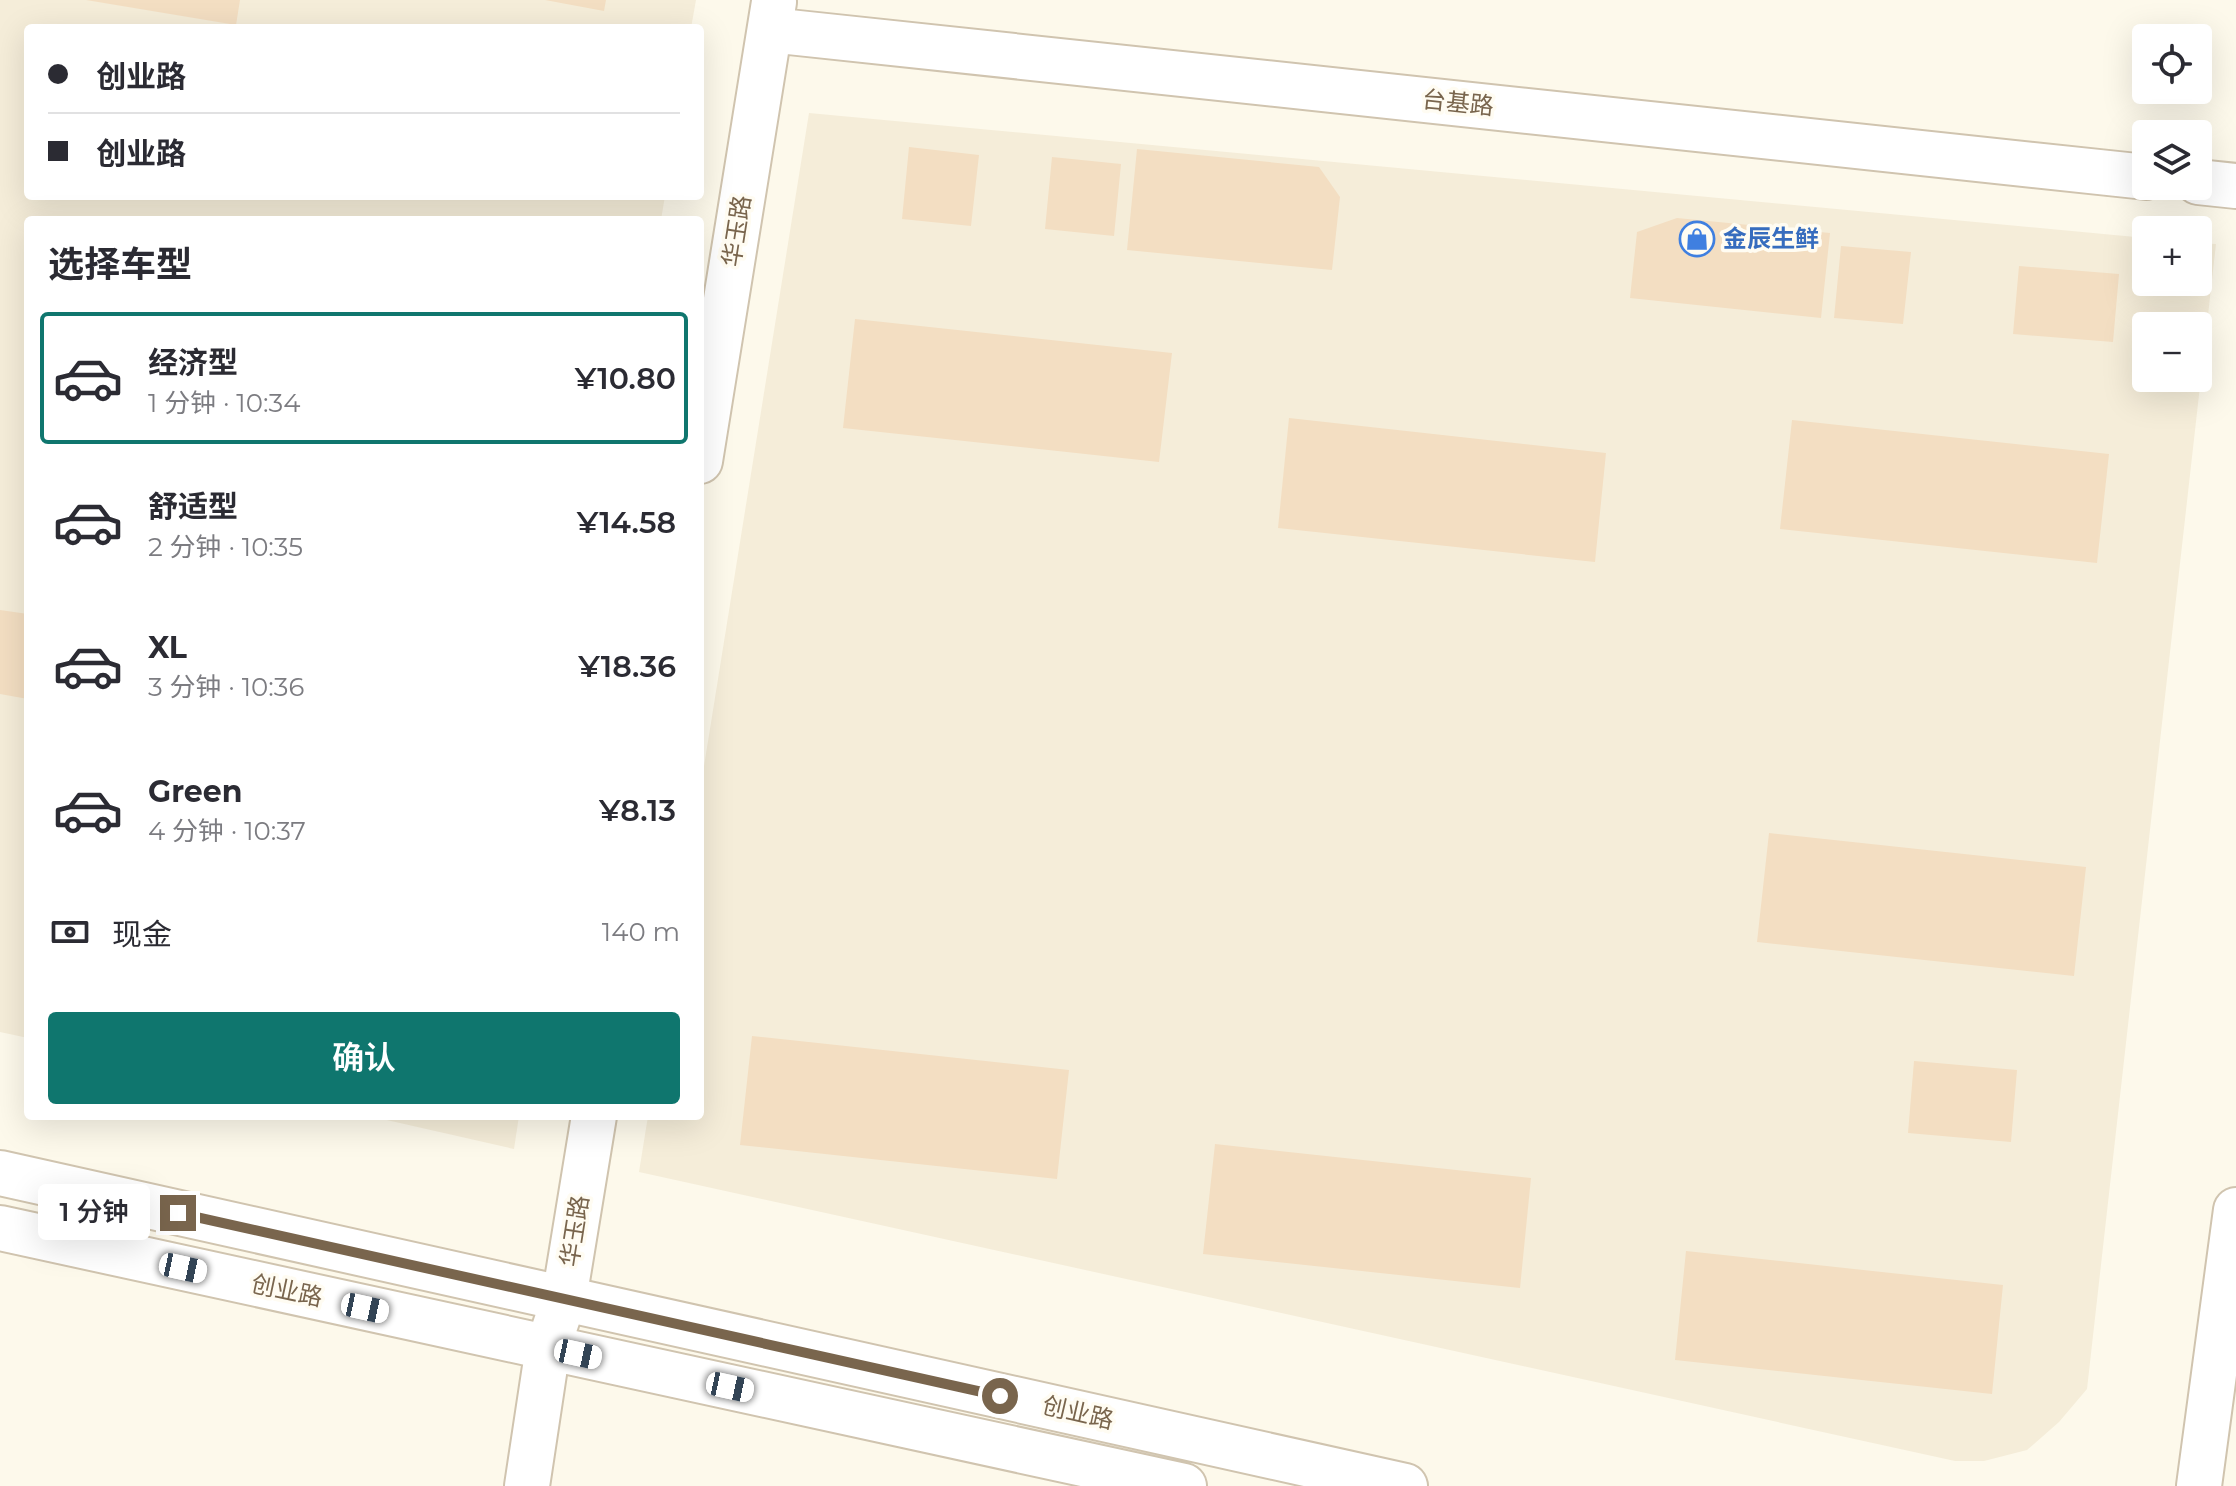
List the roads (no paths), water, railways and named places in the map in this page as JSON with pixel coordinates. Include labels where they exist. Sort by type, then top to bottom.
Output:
[{"type":"street","name":"台基路","points":[[772,15],[2132,175]]},
{"type":"street","name":"华玉路","points":[[704,436],[772,15]]},
{"type":"street","points":[[2212,183],[2236,186]]},
{"type":"street","name":"华玉路","points":[[527,1486],[548,1347],[564,1299],[593,1120]]},
{"type":"street","name":"创业路","points":[[0,1173],[1405,1486]]},
{"type":"street","points":[[2199,1486],[2236,1210]]},
{"type":"street","name":"创业路","points":[[0,1228],[1184,1486]]},
{"type":"place","name":"金辰生鲜","points":[[1697,239]]}]
